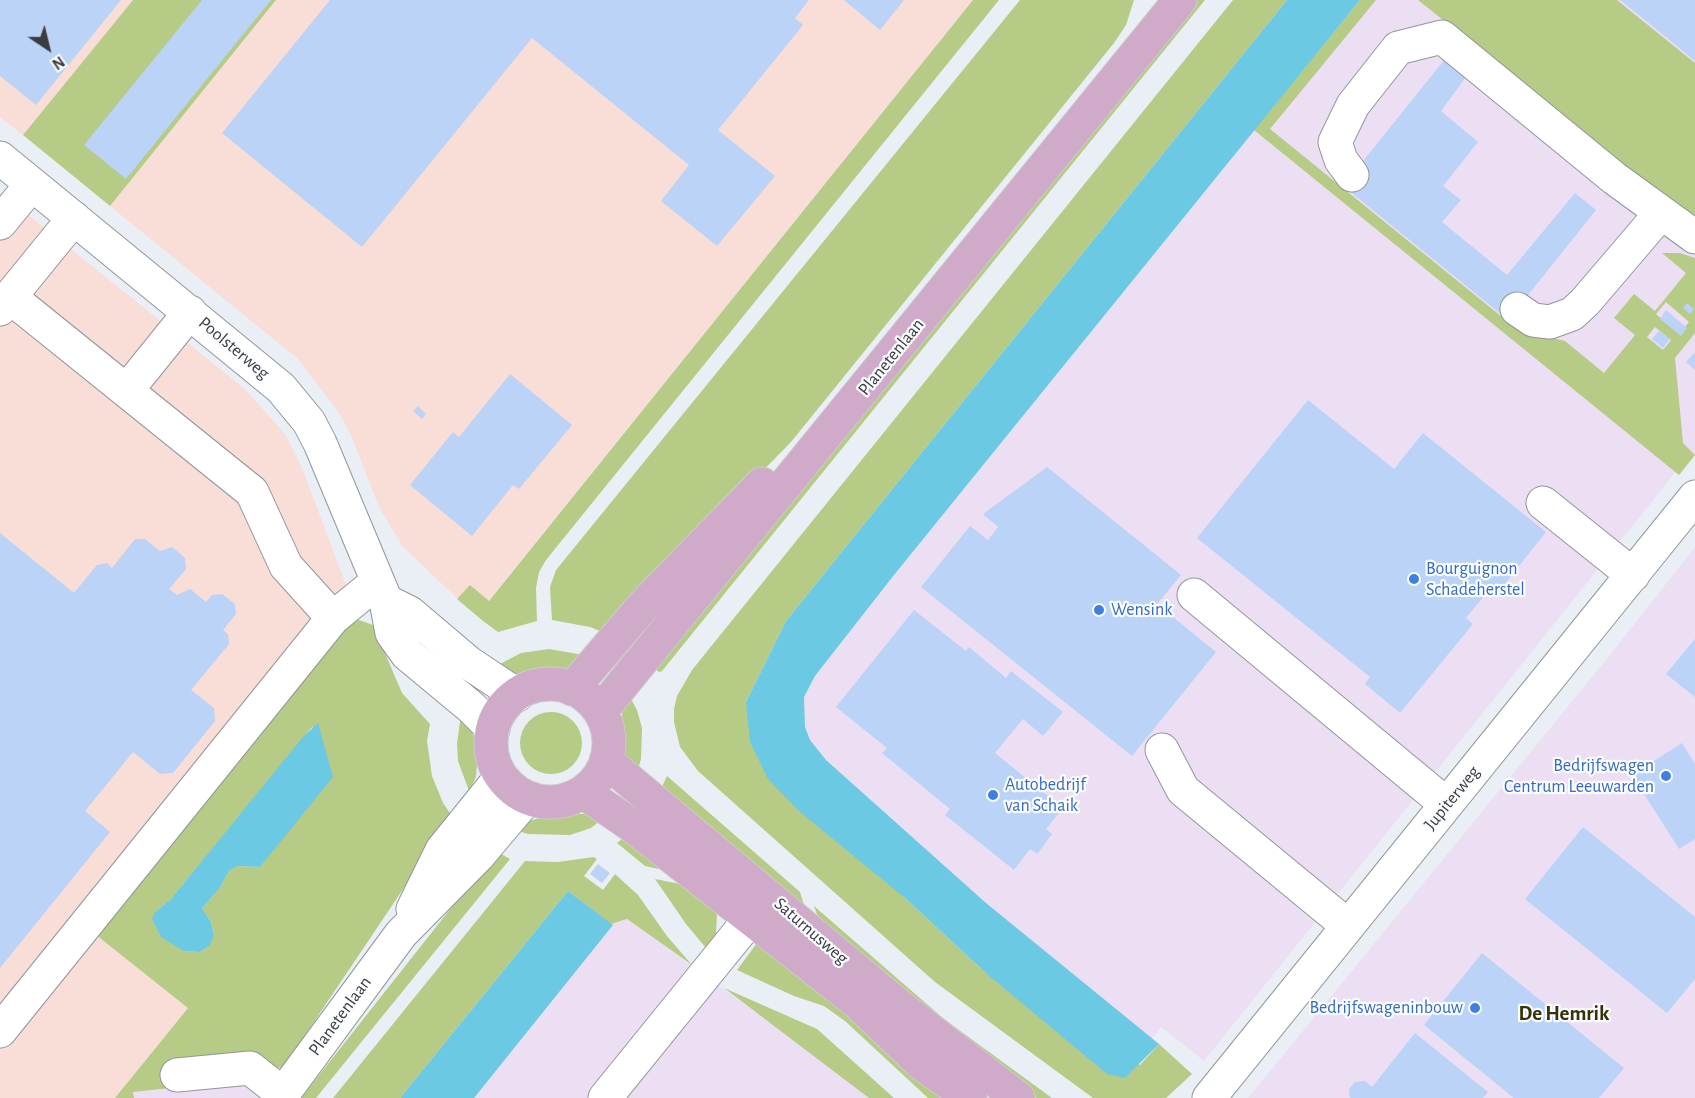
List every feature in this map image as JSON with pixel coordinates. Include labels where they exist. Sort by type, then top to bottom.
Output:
[{"type":"main road","name":"Planetenlaan","points":[[572,688],[644,605],[797,447],[1163,1]]},
{"type":"main road","name":"Planetenlaan","points":[[600,712],[1163,1]]},
{"type":"main road","points":[[553,684],[572,688],[587,698],[600,712],[607,727],[606,760],[601,773],[583,792],[565,800],[546,802],[527,798],[501,777],[494,762],[491,745],[492,729],[498,716],[517,695],[534,687],[553,684]]},
{"type":"main road","name":"Saturnusweg","points":[[606,760],[921,1063],[970,1098]]},
{"type":"main road","name":"Saturnusweg","points":[[583,792],[759,907],[898,1006],[1018,1098]]},
{"type":"street","points":[[1352,175],[1341,160],[1335,142],[1353,105],[1398,48],[1442,37],[1614,178],[1695,237]]},
{"type":"street","name":"Poolsterweg","points":[[0,158],[262,370],[281,388],[309,422],[320,443],[381,592],[392,633],[406,654],[472,708],[492,729]]},
{"type":"street","points":[[0,223],[32,184]]},
{"type":"street","points":[[1516,309],[1533,320],[1550,322],[1572,314],[1585,302],[1661,213]]},
{"type":"street","points":[[74,218],[5,303],[126,390],[252,492],[286,566],[333,618]]},
{"type":"street","points":[[126,390],[190,312]]},
{"type":"street","name":"Jupiterweg","points":[[1209,1098],[1695,497]]},
{"type":"street","points":[[1543,503],[1633,575]]},
{"type":"street","points":[[0,1031],[333,618],[381,592],[410,613],[469,663],[517,695]]},
{"type":"street","points":[[1194,595],[1446,804]]},
{"type":"street","points":[[1162,750],[1184,790],[1348,926]]},
{"type":"street","name":"Planetenlaan","points":[[401,934],[442,850],[501,777]]},
{"type":"street","name":"Planetenlaan","points":[[281,1096],[401,934],[478,856],[527,798]]},
{"type":"street","points":[[604,1098],[759,907]]},
{"type":"street","points":[[177,1076],[250,1068],[281,1096]]},
{"type":"shaded area","points":[[0,0],[133,0],[23,135],[0,117]]},
{"type":"shaded area","points":[[276,0],[973,0],[482,609],[459,600],[402,546],[379,507],[350,433],[339,413],[298,359],[110,206]]},
{"type":"shaded area","points":[[1360,0],[1695,0],[1695,455],[1679,475],[1675,473],[1204,1061],[1161,1027],[1152,1039],[986,903],[826,760],[810,740],[805,727],[804,697],[815,676],[894,575]]},
{"type":"shaded area","points":[[0,192],[245,389],[285,434],[301,465],[404,740],[115,1098],[0,1098]]},
{"type":"shaded area","points":[[1695,547],[1695,1098],[1248,1098],[1609,656]]},
{"type":"shaded area","points":[[627,919],[839,1073],[869,1098],[474,1098],[611,924]]},
{"type":"shaded area","points":[[287,1062],[259,1098],[134,1098],[133,1092],[171,1088]]},
{"type":"green space","points":[[133,0],[276,0],[110,206],[23,135]]},
{"type":"green space","points":[[973,0],[999,0],[546,560],[539,572],[536,588],[537,621],[498,632],[483,621],[457,599],[470,585],[489,601]]},
{"type":"green space","points":[[1020,0],[1134,0],[1126,25],[1114,43],[791,442],[641,595],[607,634],[590,627],[552,620],[550,587],[556,570]]},
{"type":"green space","points":[[1190,0],[1205,0],[659,672],[651,665]]},
{"type":"green space","points":[[1233,0],[1287,0],[786,621],[746,702],[905,898],[987,974],[1140,1065],[1159,1044],[1192,1074],[1166,1098],[1093,1098],[935,982],[698,771],[680,747],[674,722],[674,709],[677,696],[692,670]]},
{"type":"green space","points":[[1360,0],[1376,0],[1270,129],[1507,321],[1540,335],[1565,341],[1604,373],[1635,335],[1614,318],[1634,294],[1655,311],[1686,273],[1662,253],[1680,253],[1695,258],[1695,333],[1675,358],[1683,443],[1695,455],[1679,475],[1254,130]],"holes":[[[1666,302],[1689,322],[1679,334],[1656,314]],[[1655,327],[1671,340],[1663,350],[1647,337]]]},
{"type":"green space","points":[[1418,0],[1617,0],[1695,63],[1695,221]]},
{"type":"green space","points":[[359,620],[373,625],[402,693],[430,724],[427,741],[432,776],[443,803],[454,819],[434,843],[282,1067],[171,1088],[133,1092],[134,1098],[115,1098],[188,1008],[95,934],[349,623]],"holes":[[[313,726],[274,848],[260,867],[236,866],[229,871],[219,889],[202,908],[211,922],[214,934],[210,945],[200,952],[184,951],[155,912],[171,899]]]},
{"type":"green space","points":[[549,649],[584,655],[568,668],[558,671],[517,674],[505,671],[498,665],[521,653]]},
{"type":"green space","points":[[629,695],[637,710],[642,728],[641,759],[637,773],[628,764],[623,751],[622,711]]},
{"type":"green space","points":[[545,712],[557,712],[573,721],[580,731],[582,743],[580,755],[573,765],[557,774],[545,774],[534,769],[525,760],[520,749],[520,737],[525,726],[534,717]]},
{"type":"green space","points":[[461,714],[475,738],[478,751],[476,777],[469,791],[458,761],[457,744]]},
{"type":"green space","points":[[667,776],[800,892],[805,908],[660,791]]},
{"type":"green space","points":[[569,814],[586,814],[601,820],[591,828],[570,835],[528,834],[515,830],[524,822]]},
{"type":"green space","points":[[628,834],[668,871],[645,866],[617,843]]},
{"type":"green space","points":[[496,851],[510,859],[316,1098],[301,1098]]},
{"type":"green space","points":[[594,857],[597,859],[584,876],[603,890],[615,874],[638,895],[667,936],[692,965],[627,919],[611,924],[568,891],[400,1098],[333,1098],[525,861],[558,862]]},
{"type":"green space","points":[[655,879],[685,885],[717,912],[716,935],[706,948],[686,924]]},
{"type":"green space","points":[[814,906],[944,1019],[1052,1098],[1037,1098],[977,1056],[819,920]]},
{"type":"green space","points":[[760,939],[946,1098],[928,1098],[845,1021],[824,1006],[794,996],[737,970]]},
{"type":"green space","points":[[724,988],[817,1029],[894,1098],[869,1098]]},
{"type":"water","points":[[1287,0],[1360,0],[894,575],[815,676],[804,697],[805,727],[810,740],[826,760],[986,903],[1159,1044],[1125,1078],[1107,1074],[987,974],[905,898],[800,812],[768,779],[750,742],[746,702],[786,621]]},
{"type":"water","points":[[318,723],[333,777],[260,867],[237,866],[229,871],[219,889],[202,908],[211,922],[214,935],[210,945],[200,952],[184,951],[161,937],[152,919],[155,912],[171,899],[303,737]]},
{"type":"water","points":[[568,891],[613,925],[474,1098],[400,1098]]},
{"type":"building","points":[[0,0],[121,0],[36,105],[0,76]]},
{"type":"building","points":[[202,0],[271,0],[126,179],[84,145]]},
{"type":"building","points":[[330,0],[809,0],[795,18],[803,25],[718,130],[775,176],[717,246],[661,201],[689,165],[532,38],[362,247],[222,133]]},
{"type":"building","points":[[844,0],[904,0],[880,30]]},
{"type":"building","points":[[1620,0],[1695,0],[1695,61],[1656,29]]},
{"type":"building","points":[[1445,59],[1466,77],[1441,111],[1478,142],[1443,186],[1461,200],[1442,222],[1507,275],[1575,193],[1596,210],[1508,320],[1343,186]]},
{"type":"building","points":[[1687,303],[1694,309],[1690,314],[1683,308]]},
{"type":"building","points":[[1666,310],[1687,328],[1681,336],[1660,319]]},
{"type":"building","points":[[1659,331],[1670,339],[1663,348],[1652,339]]},
{"type":"building","points":[[1695,352],[1695,370],[1686,362]]},
{"type":"building","points":[[510,374],[572,425],[519,489],[513,485],[472,536],[410,485],[453,432],[459,437]]},
{"type":"building","points":[[1308,400],[1394,469],[1423,433],[1546,532],[1500,590],[1493,585],[1466,618],[1473,624],[1400,713],[1365,684],[1370,677],[1197,538]]},
{"type":"building","points":[[418,406],[426,414],[422,419],[413,411]]},
{"type":"building","points":[[1047,467],[1181,575],[1157,604],[1216,652],[1132,756],[921,587],[970,526],[988,540],[998,527],[983,514]]},
{"type":"building","points":[[0,533],[74,593],[97,565],[107,563],[112,568],[135,539],[145,539],[160,551],[172,547],[185,558],[186,569],[169,589],[177,595],[190,589],[206,602],[212,595],[222,594],[235,604],[236,614],[223,630],[228,634],[229,644],[191,690],[214,708],[215,721],[173,773],[160,774],[133,752],[85,811],[110,832],[0,968]]},
{"type":"building","points":[[914,610],[966,651],[969,647],[1006,678],[1011,671],[1063,712],[1043,736],[1023,719],[995,753],[1063,808],[1046,829],[1052,834],[1037,854],[1030,849],[1014,870],[945,815],[950,809],[882,753],[887,748],[836,707]]},
{"type":"building","points":[[1695,639],[1695,697],[1666,674]]},
{"type":"building","points":[[1682,743],[1695,764],[1695,839],[1679,849],[1632,775]]},
{"type":"building","points":[[1583,827],[1695,917],[1695,979],[1667,1013],[1525,899]]},
{"type":"building","points":[[598,864],[610,873],[602,883],[590,874]]},
{"type":"building","points":[[1482,953],[1624,1068],[1599,1098],[1514,1098],[1424,1025]]},
{"type":"building","points":[[1415,1033],[1488,1092],[1483,1098],[1350,1098],[1349,1089],[1355,1082],[1365,1081],[1372,1087]]},
{"type":"place","name":"Bourguignon Schadeherstel","points":[[1414,579]]},
{"type":"place","name":"Wensink","points":[[1099,610]]},
{"type":"place","name":"Bedrijfswagen Centrum Leeuwarden","points":[[1666,776]]},
{"type":"place","name":"Autobedrijf van Schaik","points":[[993,795]]},
{"type":"place","name":"Bedrijfswageninbouw","points":[[1475,1008]]},
{"type":"district","name":"De Hemrik","points":[[1564,1014]]}]
